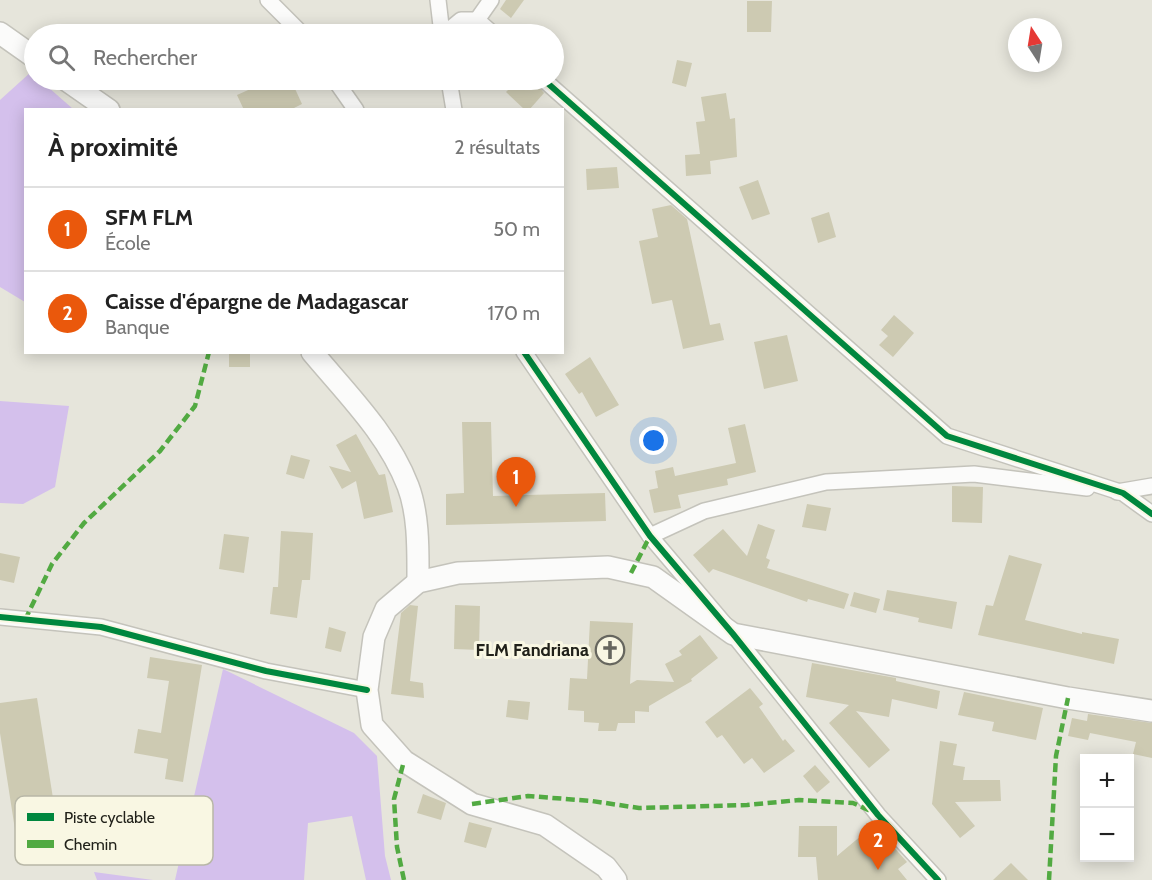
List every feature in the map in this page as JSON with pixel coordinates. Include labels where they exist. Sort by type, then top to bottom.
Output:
[{"type":"main road","points":[[0,33],[24,50]]},
{"type":"main road","points":[[80,90],[106,108]]},
{"type":"main road","points":[[314,354],[384,438],[408,488],[418,541],[417,582]]},
{"type":"main road","points":[[616,880],[606,867],[545,825],[472,804],[404,761],[372,725],[367,690],[374,637],[386,609],[417,582],[458,573],[608,567],[653,578],[733,634],[1057,696],[1152,711]]},
{"type":"street","points":[[268,0],[292,24]]},
{"type":"street","points":[[438,0],[442,24]]},
{"type":"street","points":[[477,20],[491,0]]},
{"type":"street","points":[[456,24],[461,20],[477,20],[482,24]]},
{"type":"street","points":[[342,90],[355,108]]},
{"type":"street","points":[[451,90],[454,108]]},
{"type":"street","points":[[555,90],[947,436],[1123,493],[1152,514]]},
{"type":"street","points":[[525,354],[650,536],[733,634],[879,815],[938,880]]},
{"type":"street","points":[[650,536],[704,511],[826,482],[974,474],[1123,493],[1152,486]]},
{"type":"street","points":[[0,617],[101,627],[266,671],[367,690]]},
{"type":"shaded area","points":[[24,78],[24,90],[51,90],[72,108],[24,108],[24,301],[0,287],[0,100]]},
{"type":"shaded area","points":[[0,401],[69,406],[55,487],[23,504],[0,503]]},
{"type":"shaded area","points":[[223,669],[354,733],[377,756],[385,856],[391,880],[366,880],[352,816],[308,823],[304,880],[175,880],[178,865],[213,865],[213,796],[194,796]]},
{"type":"shaded area","points":[[94,872],[153,880],[97,880]]},
{"type":"building","points":[[506,0],[524,0],[511,18],[500,9]]},
{"type":"building","points":[[747,1],[772,1],[771,32],[747,32]]},
{"type":"building","points":[[677,60],[692,63],[686,87],[672,83]]},
{"type":"building","points":[[248,90],[296,90],[302,104],[294,108],[243,108],[237,95]]},
{"type":"building","points":[[508,90],[542,90],[544,93],[531,108],[523,108],[506,92]]},
{"type":"building","points":[[726,93],[730,119],[735,118],[737,157],[710,161],[711,174],[686,176],[685,155],[700,154],[696,122],[705,121],[701,97]]},
{"type":"building","points":[[617,167],[619,188],[587,190],[586,169]]},
{"type":"building","points":[[758,180],[770,214],[752,220],[739,187]]},
{"type":"building","points":[[671,205],[687,219],[710,325],[720,323],[724,340],[683,349],[672,300],[652,304],[639,241],[658,237],[652,209]]},
{"type":"building","points":[[829,212],[836,237],[818,243],[811,218]]},
{"type":"building","points":[[894,315],[914,333],[893,357],[879,345],[888,336],[881,330]]},
{"type":"building","points":[[787,335],[798,381],[764,389],[754,342]]},
{"type":"building","points":[[229,354],[250,354],[250,367],[229,367]]},
{"type":"building","points":[[590,357],[619,405],[596,417],[582,392],[579,394],[565,374]]},
{"type":"building","points":[[462,422],[491,422],[493,496],[605,493],[606,521],[446,525],[446,494],[464,493]]},
{"type":"building","points":[[745,424],[756,472],[727,479],[728,485],[678,495],[681,508],[654,513],[649,490],[658,488],[655,471],[673,467],[675,476],[736,463],[728,428]]},
{"type":"building","points":[[356,434],[379,475],[385,474],[393,512],[364,519],[356,481],[342,489],[329,466],[351,472],[336,445]]},
{"type":"building","points":[[291,455],[310,460],[304,479],[286,474]]},
{"type":"building","points":[[952,486],[983,487],[982,523],[952,522]]},
{"type":"building","points":[[807,504],[831,508],[826,531],[802,527]]},
{"type":"building","points":[[758,524],[775,530],[766,558],[770,560],[767,568],[849,594],[844,609],[808,599],[807,602],[713,569],[709,573],[693,555],[723,529],[747,556]]},
{"type":"building","points":[[281,531],[313,533],[310,580],[302,580],[297,618],[270,614],[273,587],[278,587]]},
{"type":"building","points":[[224,534],[249,537],[244,573],[219,569]]},
{"type":"building","points":[[0,553],[20,557],[14,583],[0,580]]},
{"type":"building","points":[[1009,555],[1042,564],[1025,620],[1082,634],[1082,632],[1119,639],[1114,664],[978,635],[986,605],[993,606]]},
{"type":"building","points":[[887,590],[957,602],[952,629],[918,622],[919,618],[883,610]]},
{"type":"building","points":[[854,592],[880,599],[876,613],[850,606]]},
{"type":"building","points":[[410,605],[418,606],[410,681],[423,683],[424,698],[391,694],[401,613]]},
{"type":"building","points":[[455,605],[480,606],[479,650],[454,649]]},
{"type":"building","name":"FLM Fandriana","points":[[590,621],[633,623],[630,684],[637,680],[674,682],[665,664],[682,655],[679,651],[700,635],[718,658],[691,679],[692,681],[649,706],[649,712],[635,711],[635,723],[618,723],[616,731],[598,731],[599,723],[584,722],[584,711],[568,710],[570,678],[587,679]]},
{"type":"building","points":[[329,627],[346,632],[341,652],[325,648]]},
{"type":"building","points":[[150,657],[202,665],[183,782],[165,779],[168,759],[134,753],[138,729],[161,733],[169,681],[147,678]]},
{"type":"building","points":[[812,663],[896,678],[896,681],[940,691],[937,709],[892,699],[889,717],[856,711],[890,750],[869,768],[829,723],[849,705],[806,697]]},
{"type":"building","points":[[750,688],[763,704],[759,707],[783,741],[785,739],[795,751],[764,773],[752,758],[744,764],[722,735],[717,738],[705,722]]},
{"type":"building","points":[[964,692],[1043,708],[1036,740],[992,731],[994,722],[958,715]]},
{"type":"building","points":[[37,698],[53,796],[15,796],[15,830],[0,733],[0,703]]},
{"type":"building","points":[[508,700],[530,702],[528,720],[506,717]]},
{"type":"building","points":[[1088,714],[1152,723],[1152,758],[1133,754],[1136,742],[1090,733],[1088,740],[1068,736],[1072,718],[1087,721]]},
{"type":"building","points":[[940,741],[957,744],[953,765],[965,767],[963,780],[1000,780],[1001,801],[955,802],[975,826],[960,838],[932,804]]},
{"type":"building","points":[[815,765],[830,782],[817,793],[803,776]]},
{"type":"building","points":[[423,794],[446,803],[441,820],[417,813]]},
{"type":"building","points":[[469,822],[492,828],[486,848],[464,842]]},
{"type":"building","points":[[874,825],[907,862],[898,869],[907,880],[818,880],[816,857],[798,857],[799,826],[837,826],[837,856]]},
{"type":"building","points":[[1011,863],[1028,880],[993,880]]},
{"type":"marked path","points":[[25,620],[52,564],[84,523],[160,451],[195,406],[208,354]]},
{"type":"marked path","points":[[631,573],[650,536]]},
{"type":"marked path","points":[[1049,880],[1056,756],[1068,698]]},
{"type":"marked path","points":[[404,761],[394,799],[397,847],[404,880]]},
{"type":"marked path","points":[[472,804],[528,796],[592,801],[639,808],[747,805],[799,800],[853,803],[873,812]]},
{"type":"cycle path","points":[[555,90],[947,436],[1123,493],[1152,514]]},
{"type":"cycle path","points":[[525,354],[650,536],[733,634],[878,815],[938,880]]},
{"type":"cycle path","points":[[0,617],[101,627],[266,671],[367,690]]},
{"type":"place","name":"SFM FLM","points":[[516,507]]},
{"type":"place","name":"FLM Fandriana","points":[[610,650]]},
{"type":"place","name":"Caisse d'épargne de Madagascar","points":[[878,870]]}]
